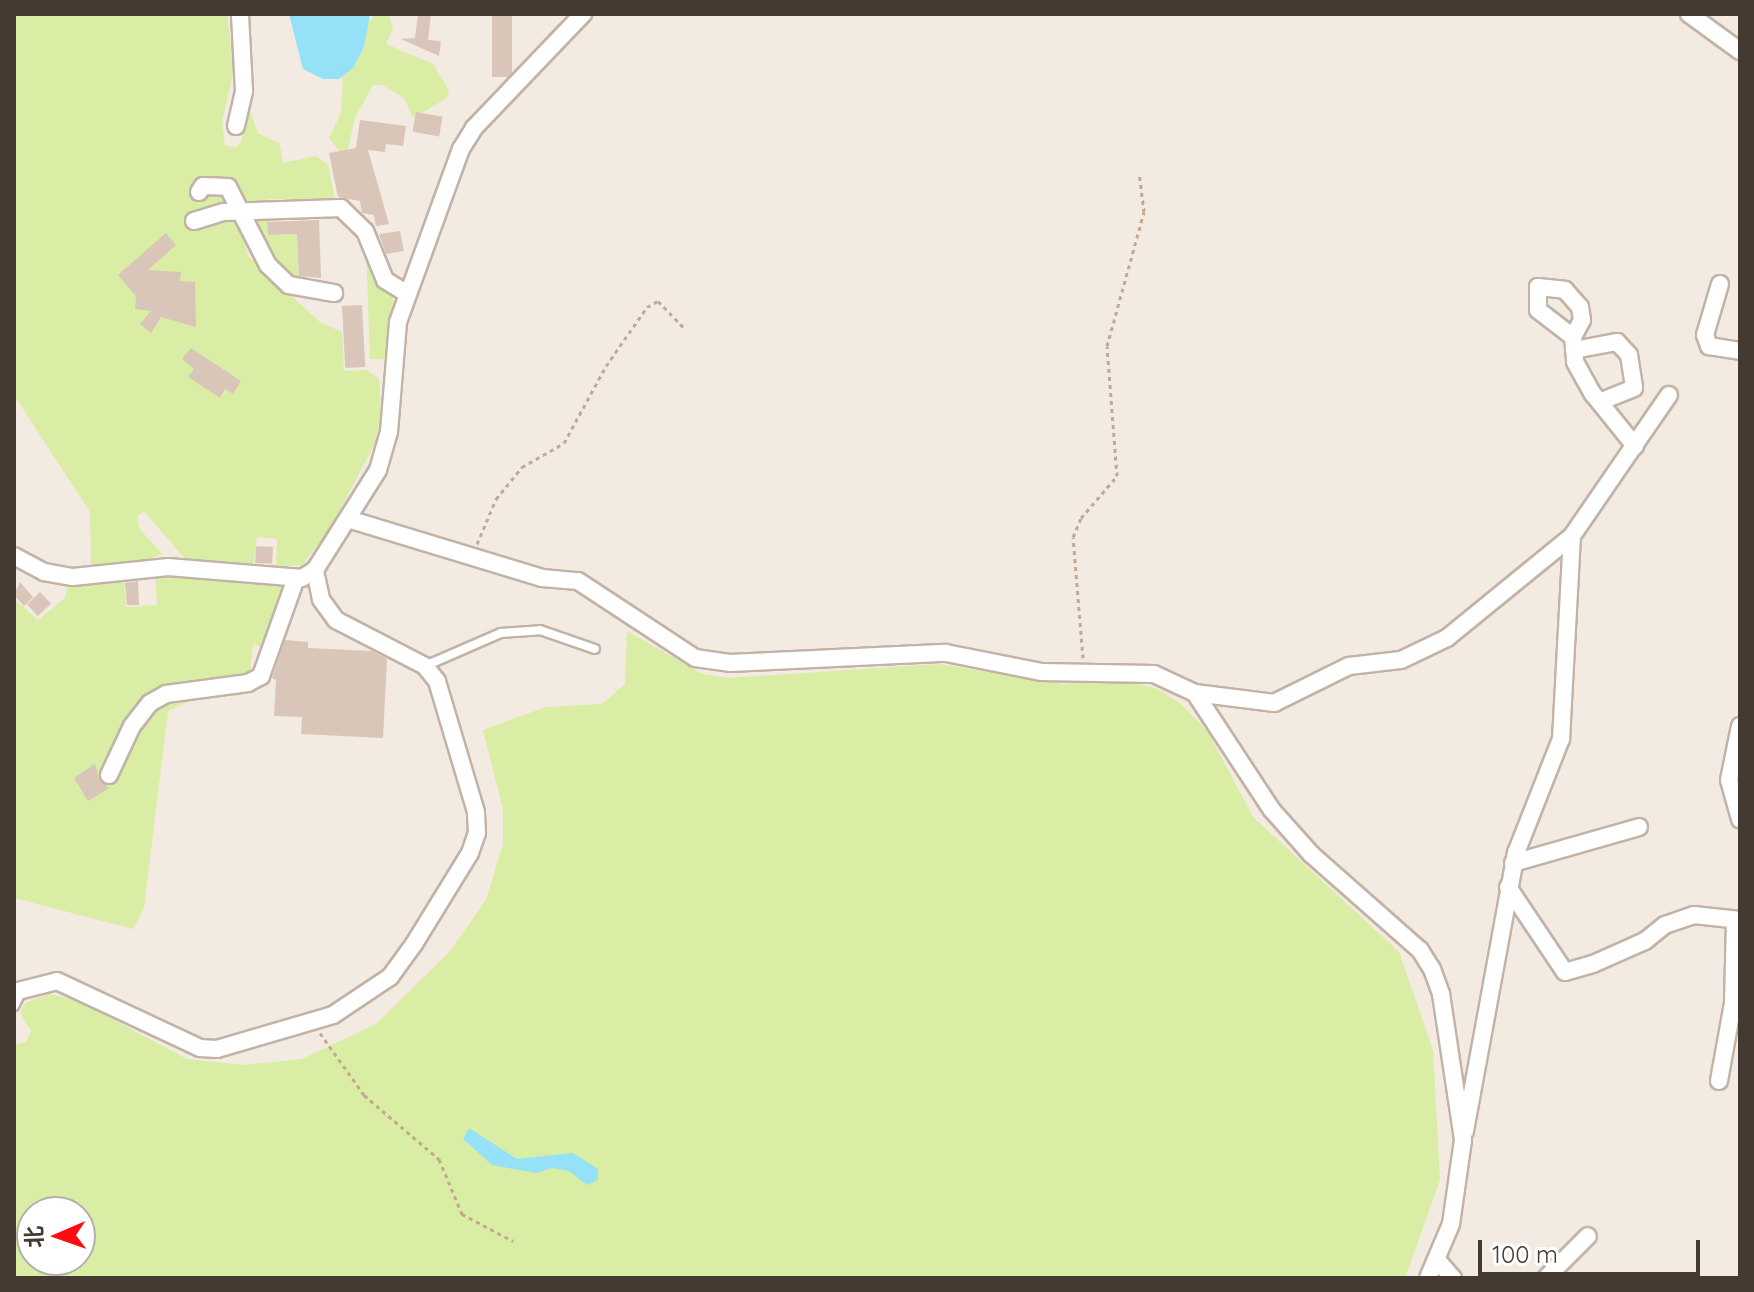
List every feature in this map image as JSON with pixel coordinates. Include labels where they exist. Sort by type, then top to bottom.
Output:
[{"type":"street","points":[[236,126],[245,68],[240,14]]},
{"type":"street","points":[[14,556],[44,572],[73,577],[168,567],[296,578],[315,570],[378,470],[389,432],[398,322],[461,149],[526,71],[583,14]]},
{"type":"street","points":[[1689,14],[1740,51]]},
{"type":"street","points":[[199,192],[203,186],[228,187],[243,211],[251,241],[268,265],[289,285],[334,293]]},
{"type":"street","points":[[194,221],[243,211],[341,208],[365,231],[385,280],[407,294]]},
{"type":"street","points":[[1720,284],[1705,335],[1709,346],[1740,351]]},
{"type":"street","points":[[1600,402],[1634,388],[1629,355],[1617,342],[1573,344],[1575,362],[1600,402],[1635,446]]},
{"type":"street","points":[[348,519],[542,578],[578,581],[695,658],[744,663],[946,653],[1042,672],[1154,674],[1195,693],[1274,703],[1349,666],[1418,654],[1447,638],[1572,536],[1669,395]]},
{"type":"street","points":[[1428,1278],[1446,1272],[1463,1140],[1513,863],[1561,739],[1572,536]]},
{"type":"street","points":[[19,990],[57,981],[82,989],[200,1048],[238,1046],[314,1022],[345,1008],[390,977],[470,853],[477,833],[437,681],[425,666],[336,620],[321,599],[315,570]]},
{"type":"street","points":[[109,775],[132,726],[150,703],[166,694],[248,683],[261,676],[296,578]]},
{"type":"street","points":[[1195,693],[1272,810],[1311,854],[1420,950],[1432,969],[1441,994],[1463,1140]]},
{"type":"street","points":[[1740,726],[1730,796],[1740,819]]},
{"type":"street","points":[[1513,863],[1639,827]]},
{"type":"street","points":[[1508,887],[1565,972],[1593,964],[1645,941],[1665,925],[1694,915],[1738,920],[1733,1003],[1719,1081]]},
{"type":"street","points":[[1546,1278],[1588,1236]]},
{"type":"lane","points":[[425,666],[501,633],[527,631],[575,638],[595,649]]},
{"type":"lane","points":[[14,1006],[19,990]]},
{"type":"path","points":[[1085,673],[1073,537],[1081,518],[1117,476],[1107,346],[1144,212],[1139,173]]},
{"type":"path","points":[[471,558],[496,499],[522,467],[564,443],[606,366],[647,307],[658,301],[683,327]]},
{"type":"path","points":[[314,1022],[364,1095],[439,1159],[462,1214],[513,1241]]},
{"type":"green space","points":[[14,14],[227,14],[234,70],[222,122],[225,145],[235,148],[241,142],[250,111],[258,133],[280,144],[283,163],[316,156],[328,165],[335,200],[270,199],[246,204],[237,217],[248,256],[320,322],[342,332],[344,371],[367,370],[379,379],[381,417],[374,445],[330,529],[302,565],[276,567],[277,539],[257,537],[253,566],[186,560],[144,511],[137,517],[139,528],[162,554],[135,564],[91,567],[90,512],[14,395]]},
{"type":"green space","points":[[377,14],[389,14],[393,29],[386,44],[433,64],[449,90],[447,98],[413,118],[404,98],[382,85],[373,85],[355,118],[348,149],[340,152],[329,138],[341,113],[343,76],[353,68],[369,21]]},
{"type":"green space","points":[[267,213],[268,235],[297,234],[299,279],[279,271],[254,228],[254,218]]},
{"type":"green space","points":[[366,246],[394,301],[386,359],[370,359]]},
{"type":"green space","points":[[155,573],[286,581],[268,649],[253,644],[248,691],[238,696],[203,695],[168,711],[144,908],[133,929],[14,898],[14,599],[38,620],[64,599],[69,585],[124,580],[126,607],[157,605]]},
{"type":"green space","points":[[627,631],[702,674],[728,678],[939,664],[1062,684],[1126,681],[1158,689],[1181,704],[1208,732],[1253,817],[1399,952],[1433,1050],[1440,1180],[1405,1278],[14,1278],[14,1045],[26,1042],[31,1031],[20,1013],[25,1003],[49,994],[78,1001],[187,1059],[245,1065],[302,1059],[376,1024],[451,950],[487,898],[503,843],[503,809],[483,730],[546,707],[602,704],[625,684]]},
{"type":"water","points":[[289,14],[370,14],[364,47],[353,68],[339,79],[323,79],[303,69]]},
{"type":"water","points":[[469,1128],[517,1159],[573,1153],[598,1169],[598,1180],[587,1185],[569,1171],[552,1168],[536,1173],[492,1165],[463,1139]]},
{"type":"building","points":[[418,14],[431,14],[428,40],[441,41],[439,56],[401,39],[415,38]]},
{"type":"building","points":[[492,14],[512,14],[512,77],[492,77]]},
{"type":"building","points":[[416,112],[443,117],[439,136],[413,132]]},
{"type":"building","points":[[360,120],[406,126],[403,146],[386,144],[385,152],[368,150],[389,224],[376,226],[374,215],[362,213],[360,201],[338,197],[329,153],[356,148]]},
{"type":"building","points":[[319,220],[321,278],[299,276],[297,234],[268,235],[267,222]]},
{"type":"building","points":[[400,231],[404,251],[386,254],[379,234]]},
{"type":"building","points":[[166,233],[176,245],[148,270],[181,272],[180,281],[195,282],[196,327],[161,317],[151,333],[140,324],[151,311],[135,309],[136,296],[118,275]]},
{"type":"building","points":[[362,305],[365,367],[345,368],[342,306]]},
{"type":"building","points":[[191,348],[241,381],[233,394],[225,389],[220,398],[188,377],[194,369],[182,359]]},
{"type":"building","points":[[256,546],[273,547],[272,564],[255,563]]},
{"type":"building","points":[[138,581],[139,605],[127,605],[125,583]]},
{"type":"building","points":[[20,582],[33,597],[24,606],[14,595]]},
{"type":"building","points":[[40,592],[51,604],[38,616],[27,604]]},
{"type":"building","points":[[285,640],[308,642],[308,648],[372,651],[387,659],[383,738],[301,734],[302,717],[274,716],[276,680],[272,678]]},
{"type":"building","points":[[95,764],[100,781],[109,788],[88,801],[74,778]]}]
